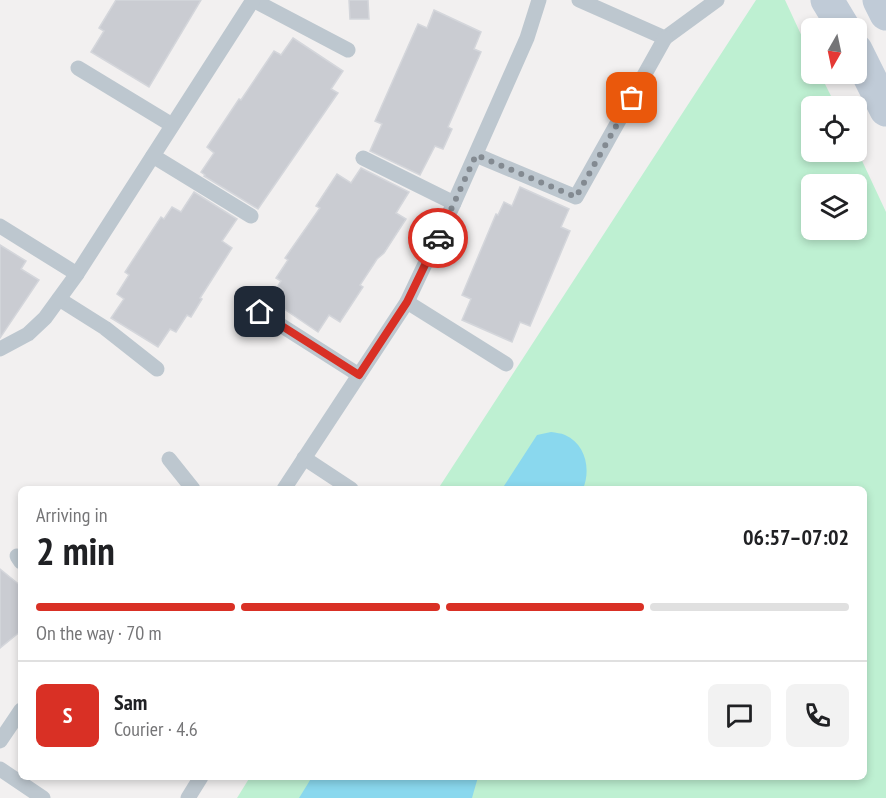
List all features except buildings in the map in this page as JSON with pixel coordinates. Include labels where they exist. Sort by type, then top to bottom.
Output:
[{"type":"main road","points":[[827,0],[838,18]]},
{"type":"main road","points":[[879,0],[886,14]]},
{"type":"main road","points":[[867,72],[886,110]]},
{"type":"lane","points":[[0,349],[28,334],[45,318],[59,299],[253,0],[348,50]]},
{"type":"lane","points":[[286,486],[407,302],[476,155],[527,38],[539,0]]},
{"type":"lane","points":[[579,0],[665,38]]},
{"type":"lane","points":[[476,155],[576,197],[665,38],[717,0]]},
{"type":"lane","points":[[78,68],[172,125]]},
{"type":"lane","points":[[153,156],[251,216]]},
{"type":"lane","points":[[363,158],[454,203]]},
{"type":"lane","points":[[0,226],[77,274]]},
{"type":"lane","points":[[59,299],[105,328],[157,369]]},
{"type":"lane","points":[[407,302],[506,364]]},
{"type":"lane","points":[[260,312],[359,375]]},
{"type":"lane","points":[[304,458],[346,486]]},
{"type":"lane","points":[[170,459],[191,486]]},
{"type":"lane","points":[[0,741],[18,714]]},
{"type":"lane","points":[[0,769],[43,798]]},
{"type":"lane","points":[[188,798],[199,780]]},
{"type":"green space","points":[[756,0],[785,0],[801,34],[801,84],[825,84],[831,96],[801,96],[801,162],[863,162],[886,212],[886,798],[237,798],[248,780],[867,780],[867,486],[440,486]]},
{"type":"water","points":[[551,432],[563,434],[578,445],[585,458],[587,474],[584,486],[504,486],[537,435]]},
{"type":"water","points":[[310,780],[477,780],[472,798],[299,798]]},
{"type":"way so far","points":[[438,238],[476,155],[576,197],[632,98]]},
{"type":"route","points":[[260,312],[359,375],[407,302],[438,238]]}]
